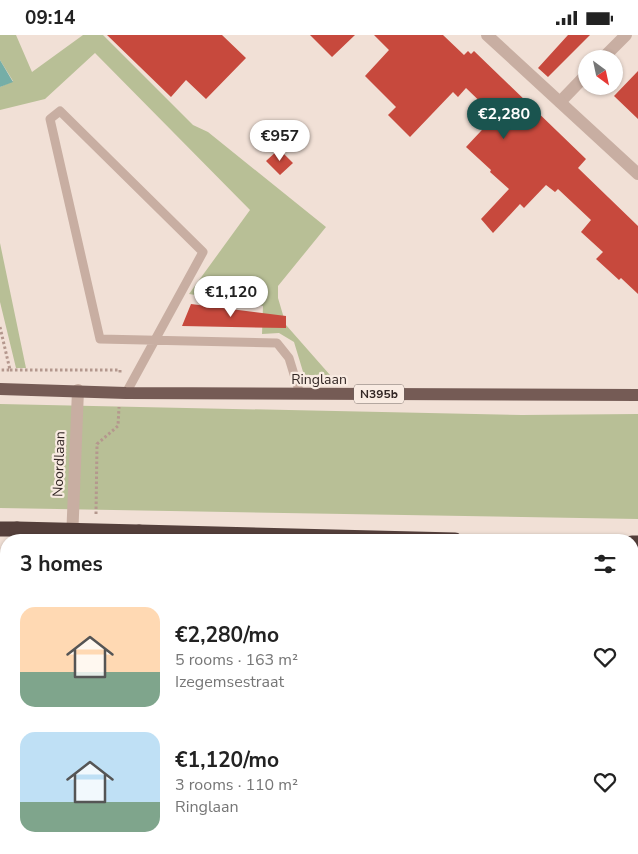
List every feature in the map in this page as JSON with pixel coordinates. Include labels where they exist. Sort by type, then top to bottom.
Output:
[{"type":"highway","points":[[0,529],[218,534]]},
{"type":"main road","name":"Ringlaan","points":[[0,389],[78,390],[123,393],[638,395]]},
{"type":"street","points":[[487,35],[638,174]]},
{"type":"street","points":[[611,50],[626,35]]},
{"type":"street","points":[[560,102],[578,83]]},
{"type":"street","name":"Noordlaan","points":[[72,534],[78,390]]},
{"type":"lane","points":[[123,393],[154,340],[202,252],[60,111],[50,119],[100,339],[154,340],[277,343],[289,358],[300,394]]},
{"type":"path","points":[[0,327],[10,370]]},
{"type":"path","points":[[0,370],[120,370],[123,393],[118,425],[97,444],[96,521]]},
{"type":"green space","points":[[0,35],[16,35],[32,72],[83,35],[103,35],[193,125],[208,132],[326,227],[278,286],[278,298],[286,325],[330,375],[304,375],[294,342],[279,333],[262,334],[263,306],[189,294],[250,210],[95,53],[45,99],[0,110],[0,87],[13,81],[0,60]]},
{"type":"green space","points":[[0,243],[26,368],[16,368],[0,302]]},
{"type":"green space","points":[[0,404],[522,415],[638,414],[638,519],[0,508]]},
{"type":"water","points":[[0,60],[13,82],[0,87]]},
{"type":"building","points":[[107,35],[222,35],[246,58],[206,99],[186,80],[171,97]]},
{"type":"building","points":[[310,35],[355,35],[332,57]]},
{"type":"building","points":[[374,35],[443,35],[464,55],[468,51],[471,54],[474,51],[586,159],[578,168],[638,226],[638,294],[596,259],[603,252],[581,232],[591,220],[558,189],[555,192],[546,185],[524,208],[520,204],[493,233],[481,219],[509,189],[466,147],[495,116],[466,88],[458,97],[453,92],[410,137],[388,115],[396,107],[365,76],[389,50]]},
{"type":"building","points":[[568,35],[590,35],[548,77],[538,68]]},
{"type":"building","points":[[638,71],[638,119],[614,96],[623,95],[623,87]]},
{"type":"building","points":[[279,149],[293,163],[280,175],[266,161]]},
{"type":"building","points":[[191,304],[286,316],[286,328],[182,326]]}]
